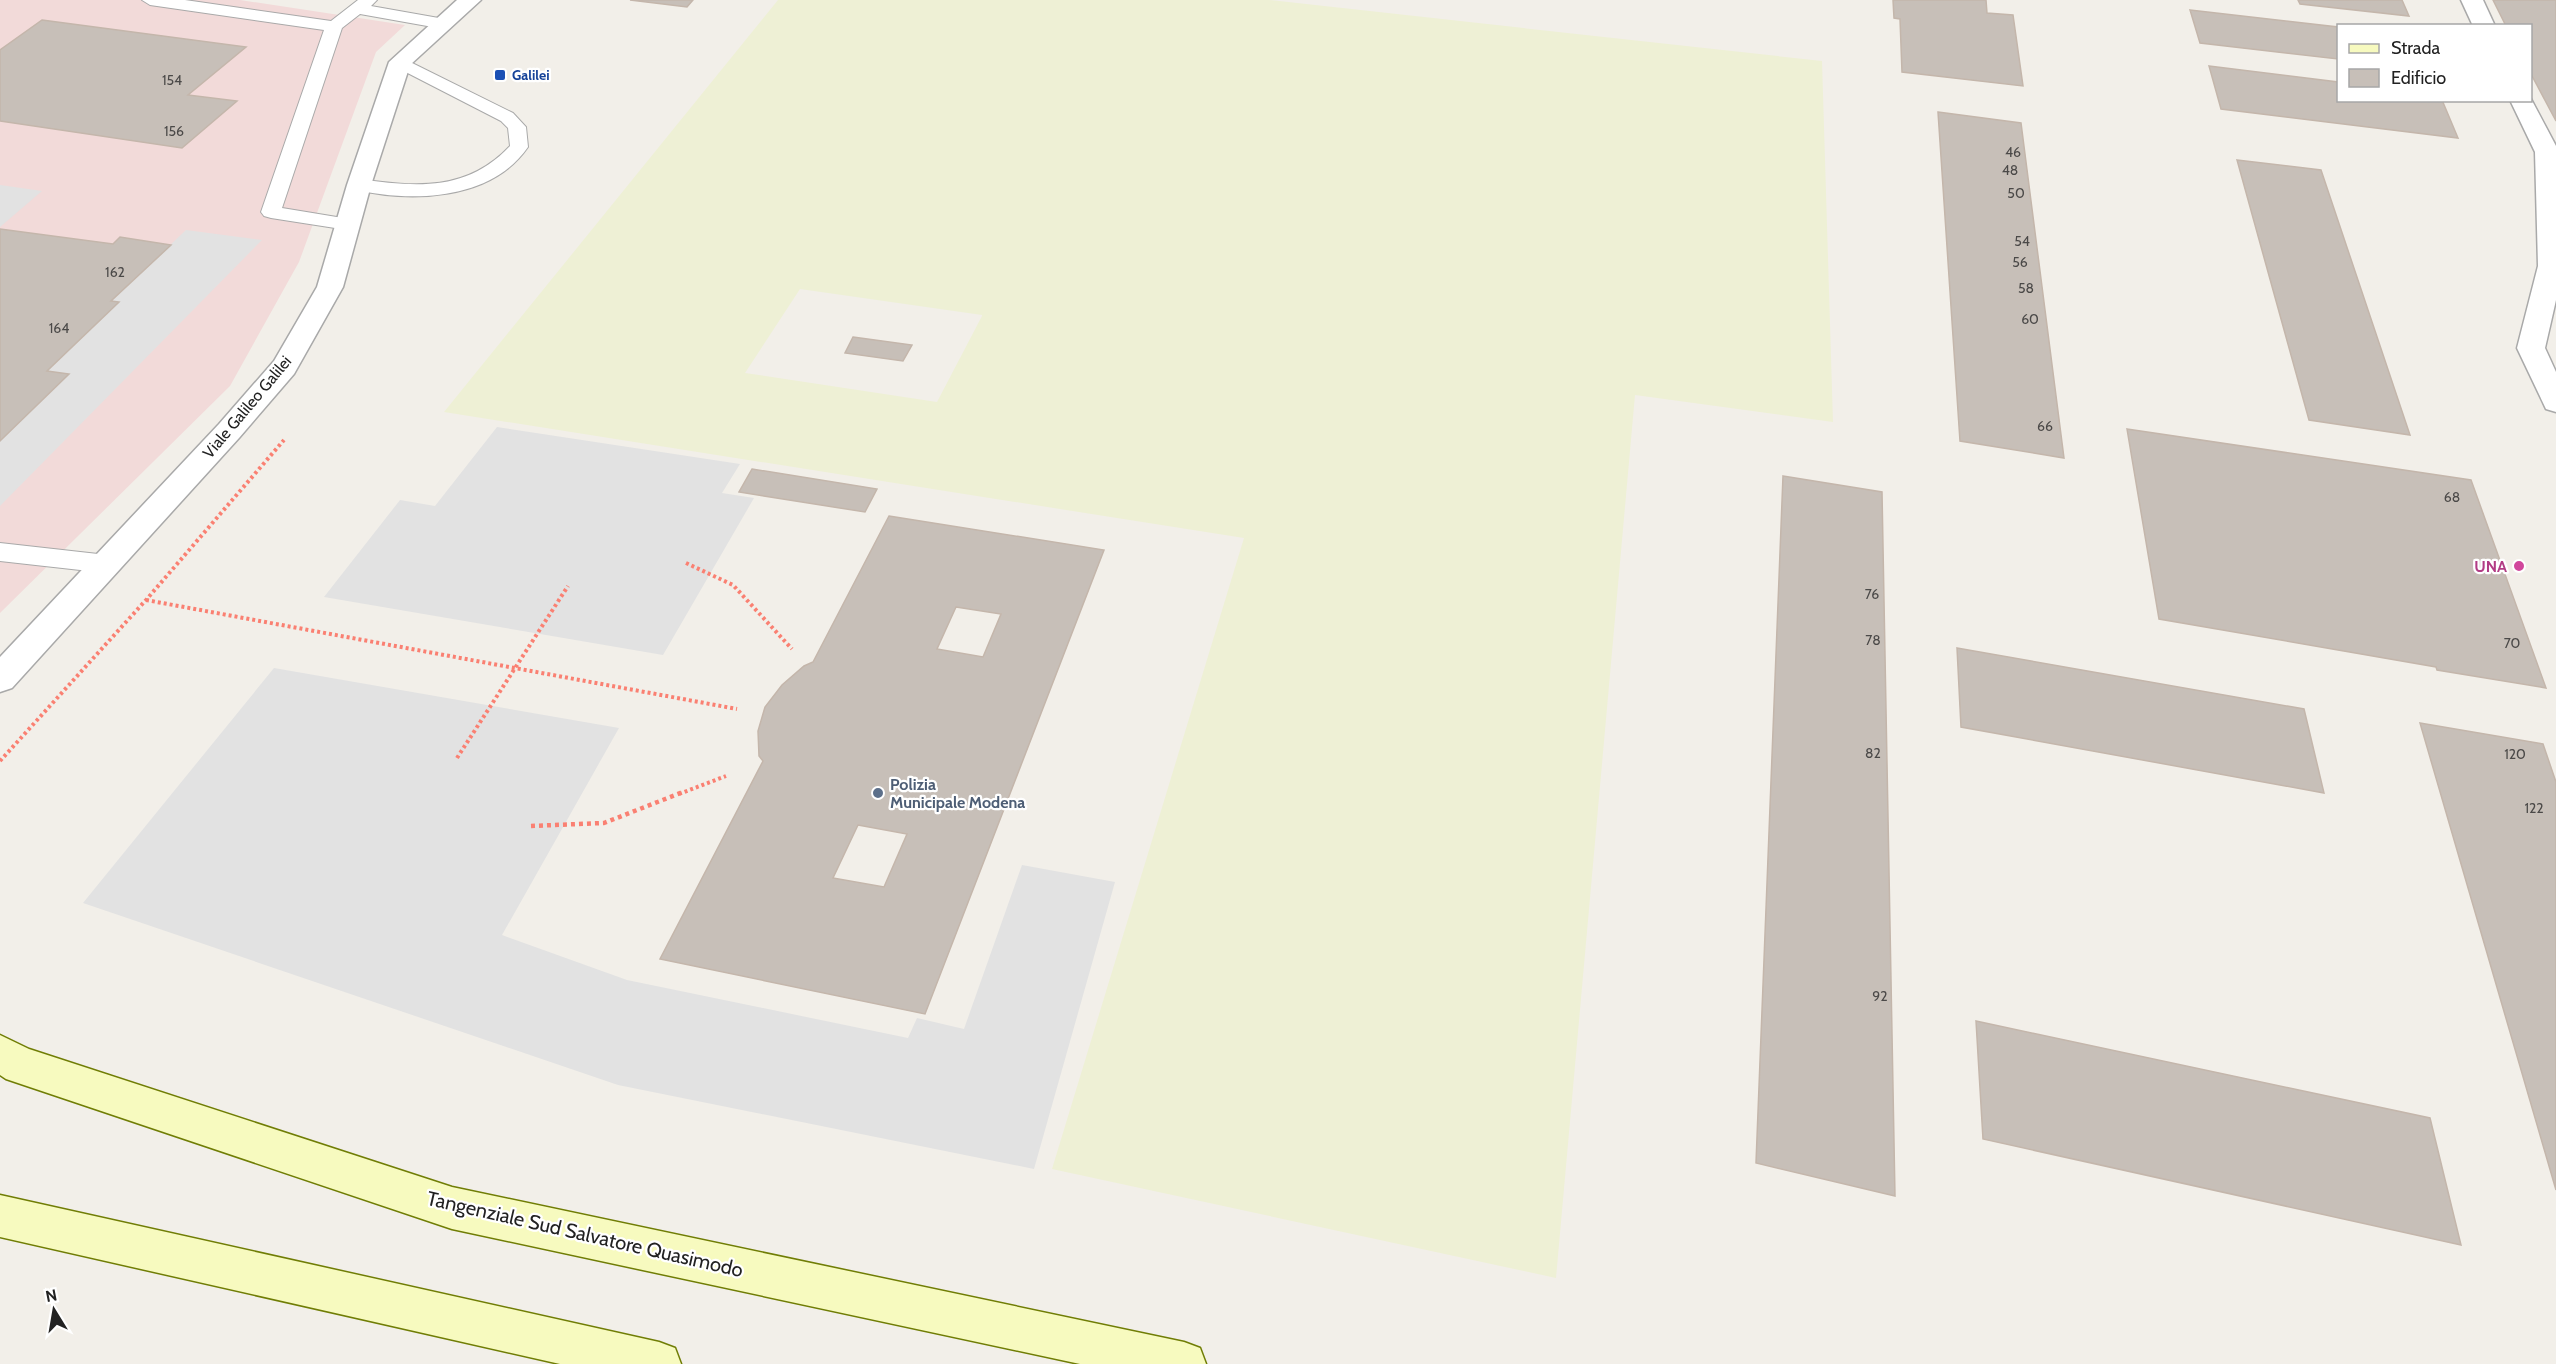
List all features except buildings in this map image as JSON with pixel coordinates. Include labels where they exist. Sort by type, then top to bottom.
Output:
[{"type":"main road","name":"Tangenziale Sud Salvatore Quasimodo","points":[[0,1054],[20,1065],[452,1208],[1184,1364]]},
{"type":"main road","points":[[0,1216],[659,1364]]},
{"type":"street","points":[[400,62],[470,0]]},
{"type":"street","points":[[2472,0],[2483,24]]},
{"type":"street","name":"Viale Galileo Galilei","points":[[2,679],[229,431],[284,367],[330,287],[359,185],[400,62]]},
{"type":"street","points":[[2522,102],[2547,152],[2554,266],[2531,348],[2556,402]]},
{"type":"lane","points":[[150,0],[334,26]]},
{"type":"lane","points":[[348,224],[271,212],[334,26],[363,5],[444,24]]},
{"type":"lane","points":[[359,185],[400,190],[442,190],[473,182],[495,172],[519,147],[517,127],[507,117],[400,62]]},
{"type":"lane","points":[[0,552],[106,564]]},
{"type":"path","points":[[0,761],[146,600],[284,440]]},
{"type":"path","points":[[686,563],[733,585],[792,649]]},
{"type":"path","points":[[457,758],[568,586]]},
{"type":"path","points":[[146,600],[737,709]]},
{"type":"path","points":[[531,826],[604,823],[726,776]]},
{"type":"shaded area","points":[[0,0],[240,0],[405,25],[376,52],[299,262],[230,386],[0,613]]},
{"type":"shaded area","points":[[0,185],[42,191],[0,227]]},
{"type":"shaded area","points":[[186,230],[262,240],[0,506],[0,441],[68,375],[47,371],[118,303],[111,301]]},
{"type":"shaded area","points":[[497,427],[740,464],[722,493],[754,498],[663,655],[324,597],[400,500],[435,506]]},
{"type":"shaded area","points":[[274,668],[619,728],[502,935],[627,980],[908,1038],[917,1018],[964,1029],[1022,865],[1115,882],[1034,1169],[618,1085],[83,903]]},
{"type":"green space","points":[[778,0],[1269,0],[1822,61],[1833,422],[1635,395],[1556,1278],[1052,1169],[1244,538],[444,412]],"holes":[[[800,289],[982,315],[937,402],[745,373]]]},
{"type":"place","name":"Galilei","points":[[500,75]]},
{"type":"place","name":"UNA","points":[[2519,566]]},
{"type":"place","name":"Polizia Municipale Modena","points":[[878,793]]}]
